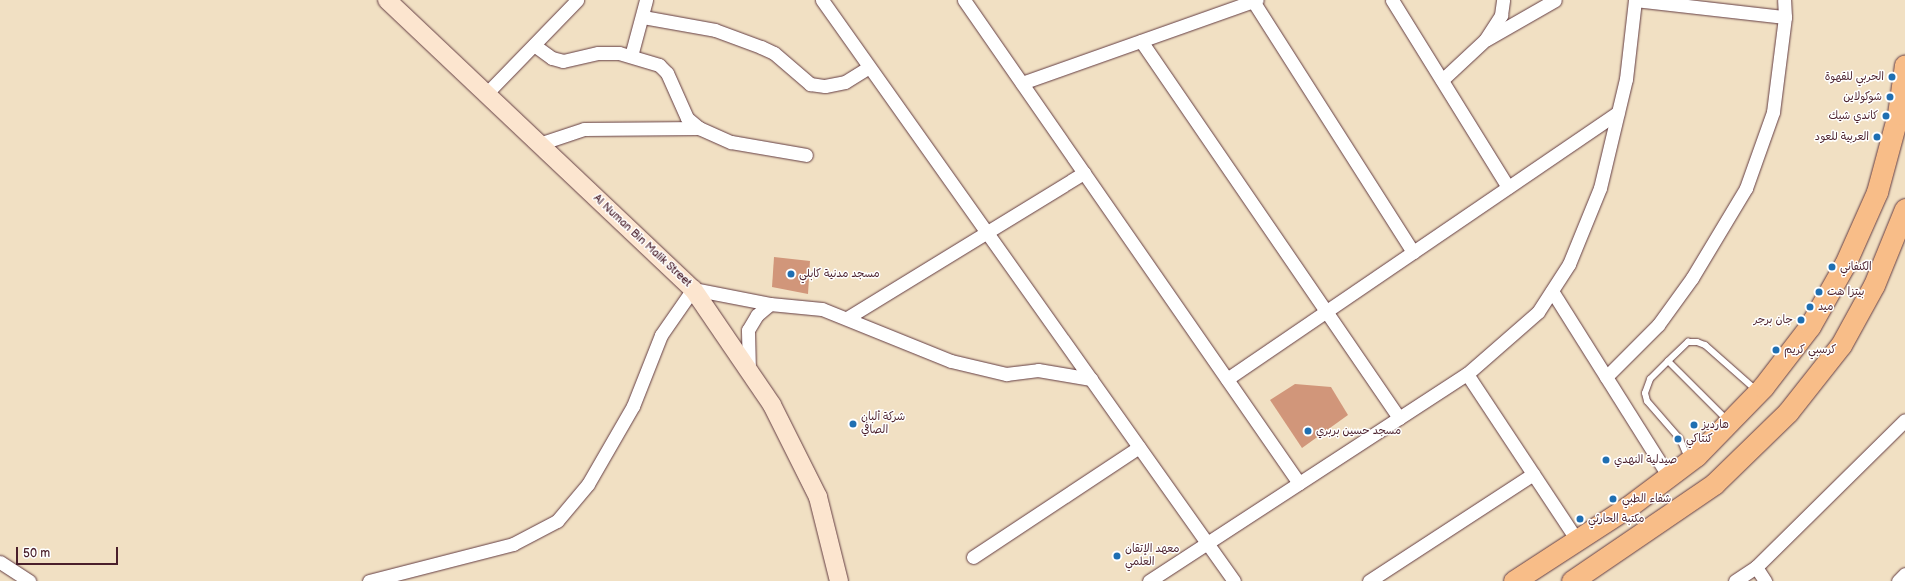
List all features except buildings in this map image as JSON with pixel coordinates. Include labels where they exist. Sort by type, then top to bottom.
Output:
[{"type":"main road","name":"Al Numan Bin Malik Street","points":[[387,0],[693,289],[772,405],[818,497],[840,581]]},
{"type":"main road","points":[[1514,581],[1577,540],[1689,462],[1758,392],[1810,326],[1845,264],[1876,192],[1898,114],[1905,65]]},
{"type":"main road","points":[[1572,581],[1714,484],[1788,412],[1841,345],[1874,284],[1905,209]]},
{"type":"street","points":[[486,94],[577,0]]},
{"type":"street","points":[[632,56],[643,17],[646,0]]},
{"type":"street","points":[[822,0],[1234,581]]},
{"type":"street","points":[[964,0],[1299,483]]},
{"type":"street","points":[[1392,0],[1508,187]]},
{"type":"street","points":[[1486,40],[1501,15],[1503,0]]},
{"type":"street","points":[[1442,80],[1486,40],[1554,0]]},
{"type":"street","points":[[1149,581],[1467,374],[1538,312],[1569,264],[1600,188],[1626,79],[1635,0],[1785,17]]},
{"type":"street","points":[[1606,377],[1658,325],[1692,278],[1746,188],[1773,112],[1785,17],[1784,0]]},
{"type":"street","points":[[1022,83],[1255,1],[1413,252]]},
{"type":"street","points":[[643,17],[715,30],[761,47],[774,53],[810,84],[825,86],[841,83],[869,67]]},
{"type":"street","points":[[1141,41],[1399,418]]},
{"type":"street","points":[[534,45],[552,58],[563,60],[598,53],[632,56],[659,65],[667,73],[687,118],[699,128],[731,142],[806,155]]},
{"type":"street","points":[[1227,379],[1618,112]]},
{"type":"street","points":[[539,144],[584,130],[699,128]]},
{"type":"street","points":[[847,318],[1084,172]]},
{"type":"street","points":[[368,581],[513,544],[557,520],[588,484],[633,406],[661,335],[693,289],[770,304],[822,309],[951,361],[1006,374],[1038,370],[1091,379]]},
{"type":"street","points":[[1552,291],[1669,477]]},
{"type":"street","points":[[750,372],[748,330],[757,315],[770,304]]},
{"type":"street","points":[[1467,374],[1577,540]]},
{"type":"street","points":[[1735,581],[1756,567],[1905,420]]},
{"type":"street","points":[[973,557],[1139,447]]},
{"type":"street","points":[[1369,581],[1533,474]]},
{"type":"street","points":[[0,562],[29,581]]},
{"type":"street","points":[[1756,567],[1765,581]]},
{"type":"street","points":[[1898,581],[1905,574]]},
{"type":"lane","points":[[1689,462],[1680,439],[1647,401],[1645,393],[1650,379],[1668,360],[1688,342],[1697,342],[1705,345],[1758,392]]},
{"type":"lane","points":[[1668,360],[1729,422]]},
{"type":"place","name":"الحربي للقهوة","points":[[1892,77]]},
{"type":"place","name":"شوكولاين","points":[[1890,97]]},
{"type":"place","name":"كاندي شيك","points":[[1886,116]]},
{"type":"place","name":"العربية للعود","points":[[1877,137]]},
{"type":"place","name":"الكنفاني","points":[[1832,267]]},
{"type":"place","name":"مسجد مدنية كابلي","points":[[791,274]]},
{"type":"place","name":"بيتزا هت","points":[[1819,292]]},
{"type":"place","name":"ميد","points":[[1810,307]]},
{"type":"place","name":"جان برجر","points":[[1801,320]]},
{"type":"place","name":"كرسبي كريم","points":[[1776,350]]},
{"type":"place","name":"شركة ألبان الصافي","points":[[853,424]]},
{"type":"place","name":"هارديز","points":[[1694,425]]},
{"type":"place","name":"مسجد حسين بربري","points":[[1308,431]]},
{"type":"place","name":"كنتاكي","points":[[1678,439]]},
{"type":"place","name":"صيدلية النهدي","points":[[1606,460]]},
{"type":"place","name":"شفاء الطبي","points":[[1613,499]]},
{"type":"place","name":"مكتبة الحارثي","points":[[1580,519]]},
{"type":"place","name":"معهد الإتقان العلمي","points":[[1117,556]]}]
